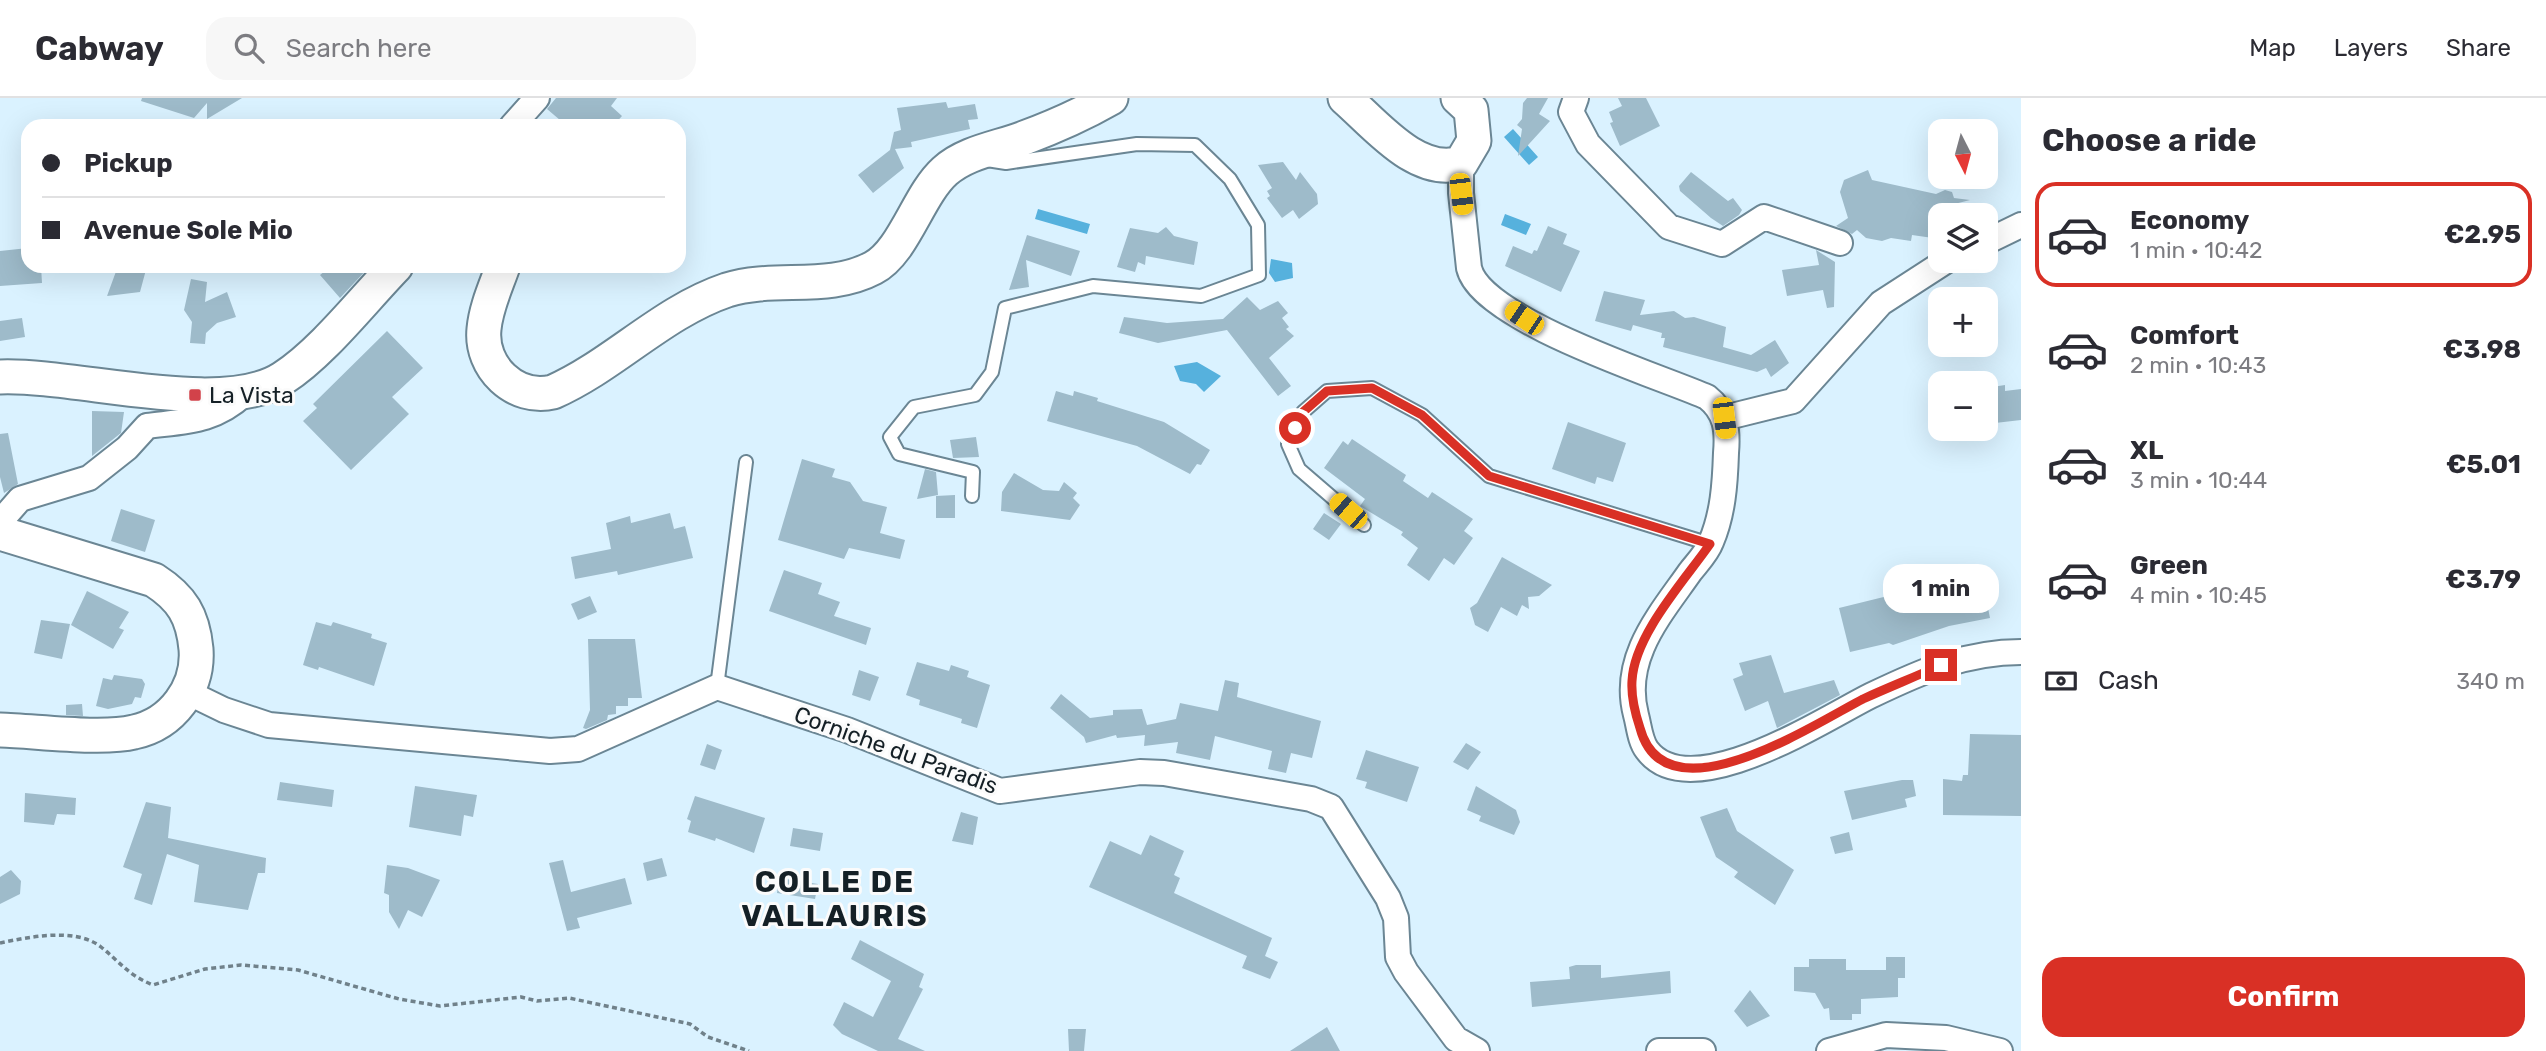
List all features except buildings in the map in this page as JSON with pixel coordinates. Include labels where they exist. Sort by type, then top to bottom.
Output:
[{"type":"main road","points":[[501,273],[484,329],[497,373],[522,392],[537,396],[553,392],[705,298],[764,282],[852,278],[876,267],[895,246],[933,185],[946,170],[969,156],[1068,121],[1111,98]]},
{"type":"main road","points":[[1345,98],[1420,160],[1436,166],[1461,163],[1470,153],[1475,127],[1471,110],[1458,98]]},
{"type":"main road","points":[[0,377],[56,378],[195,395],[244,394],[283,378],[304,362],[389,273]]},
{"type":"main road","points":[[0,533],[154,580],[175,594],[188,612],[195,632],[195,673],[187,692],[174,712],[152,726],[133,733],[0,731]]},
{"type":"street","points":[[519,119],[537,98]]},
{"type":"street","points":[[1576,98],[1571,112],[1588,144],[1669,227],[1721,244],[1764,217],[1840,243]]},
{"type":"street","points":[[1461,163],[1461,194],[1469,268],[1472,278],[1483,290],[1545,332],[1707,397],[1718,405],[1724,418],[1727,439],[1725,488],[1710,544],[1650,629],[1634,668],[1633,705],[1644,747],[1663,763],[1679,768],[1719,766],[1767,750],[1872,695],[1941,665],[1975,656],[2021,652]]},
{"type":"street","points":[[1998,236],[2021,225]]},
{"type":"street","points":[[1724,418],[1793,401],[1881,303],[1928,273]]},
{"type":"street","points":[[0,522],[20,499],[89,478],[127,448],[147,426],[226,411],[244,394]]},
{"type":"street","points":[[187,692],[224,710],[268,725],[550,751],[578,749],[717,687]]},
{"type":"street","name":"Corniche du Paradis","points":[[717,687],[847,730],[1000,791],[1139,772],[1164,772],[1311,799],[1331,807],[1388,898],[1396,918],[1398,957],[1406,972],[1456,1040],[1477,1051]]},
{"type":"street","points":[[1829,1051],[1896,1035],[1947,1038],[2000,1051]]},
{"type":"street","points":[[1659,1051],[1703,1051]]},
{"type":"lane","points":[[969,156],[1006,163],[1137,144],[1195,145],[1230,179],[1258,225],[1259,262],[1259,275],[1201,296],[1093,286],[1005,308],[992,372],[975,395],[914,407],[890,437],[900,454],[973,472],[972,496]]},
{"type":"lane","points":[[1364,526],[1299,469],[1288,444],[1303,412],[1327,391],[1372,388],[1422,415],[1489,476],[1710,544]]},
{"type":"lane","points":[[717,687],[746,462]]},
{"type":"path","points":[[0,943],[32,937],[80,938],[100,946],[132,977],[153,985],[205,969],[241,965],[298,970],[399,999],[440,1006],[521,997],[537,1001],[569,998],[690,1024],[709,1037],[749,1051]]},
{"type":"water","points":[[1513,129],[1538,157],[1529,165],[1504,137]]},
{"type":"water","points":[[1038,209],[1090,224],[1087,234],[1035,219]]},
{"type":"water","points":[[1505,214],[1531,224],[1526,235],[1501,225]]},
{"type":"water","points":[[1271,259],[1292,263],[1293,278],[1275,282],[1269,273]]},
{"type":"water","points":[[1197,362],[1221,376],[1204,392],[1196,384],[1180,381],[1174,366]]},
{"type":"place","name":"La Vista","points":[[195,395]]},
{"type":"district","name":"COLLE DE VALLAURIS","points":[[835,899]]},
{"type":"route","points":[[1295,428],[1303,412],[1327,391],[1372,388],[1422,415],[1489,476],[1710,544],[1650,629],[1637,657],[1632,680],[1633,705],[1644,747],[1663,763],[1679,768],[1719,766],[1767,750],[1872,695],[1941,665]]}]
